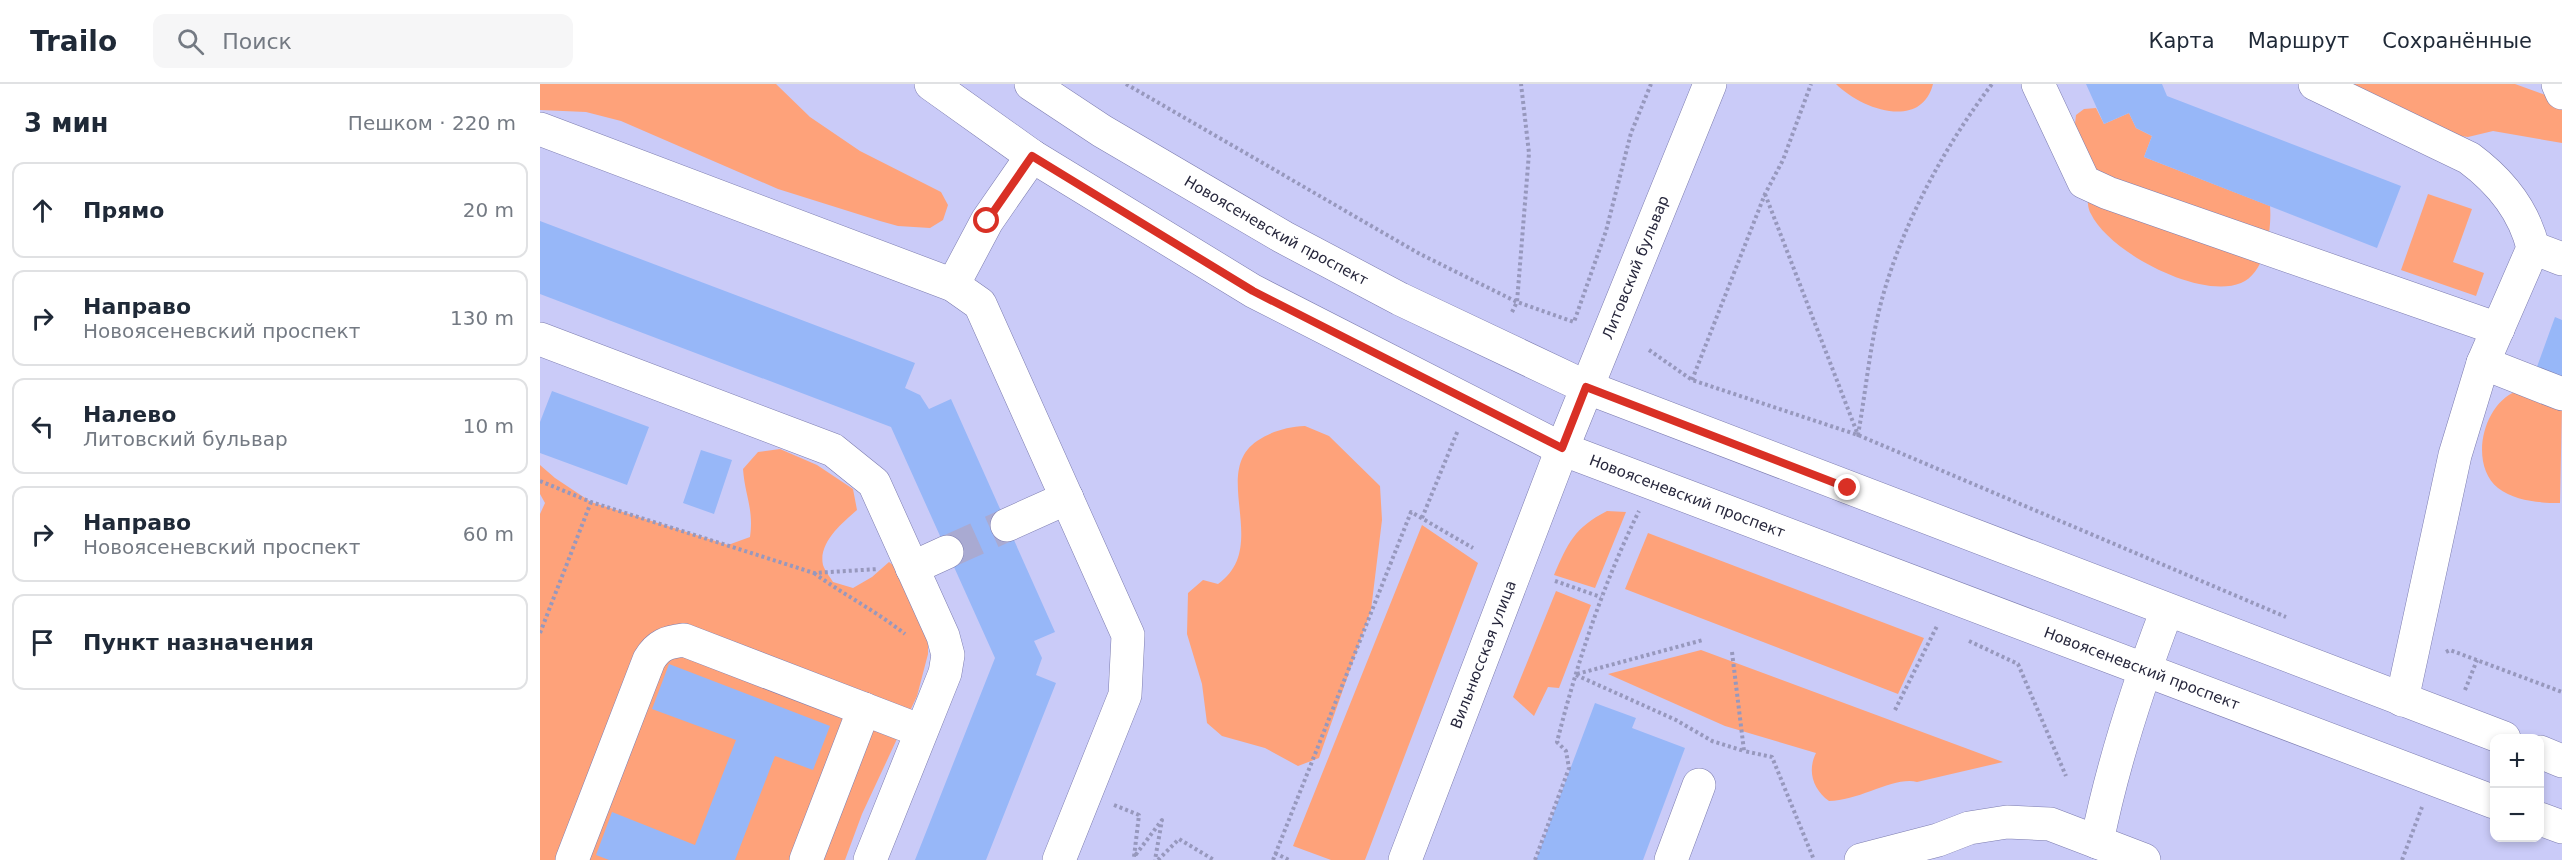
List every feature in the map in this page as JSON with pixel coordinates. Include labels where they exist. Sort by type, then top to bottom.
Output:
[{"type":"main road","name":"Новоясеневский проспект","points":[[931,84],[1032,156],[1253,291],[1562,448],[2490,800]]},
{"type":"main road","name":"Новоясеневский проспект","points":[[1031,84],[1102,130],[1283,237],[1400,299],[1586,387],[2167,610],[2406,685],[2497,734]]},
{"type":"main road","name":"Литовский бульвар","points":[[1562,448],[1710,84]]},
{"type":"main road","points":[[2038,84],[2084,182],[2108,193],[2498,329]]},
{"type":"main road","points":[[2315,84],[2469,158],[2485,170],[2520,210],[2529,229],[2548,254],[2498,329],[2483,363],[2455,455],[2406,685]]},
{"type":"main road","points":[[2558,84],[2562,93]]},
{"type":"main road","points":[[540,129],[953,285],[980,304],[1128,635],[1125,695],[1059,860]]},
{"type":"main road","points":[[953,285],[987,221],[1032,156]]},
{"type":"main road","points":[[540,339],[833,450],[874,483],[943,636],[948,655],[945,672],[870,860]]},
{"type":"main road","points":[[2483,363],[2562,394]]},
{"type":"main road","name":"Вильнюсская улица","points":[[1405,860],[1562,448]]},
{"type":"main road","points":[[1007,525],[1067,498]]},
{"type":"main road","points":[[912,568],[947,552]]},
{"type":"main road","points":[[2097,842],[2108,788],[2144,669],[2167,610]]},
{"type":"main road","points":[[572,860],[649,660],[655,651],[667,642],[684,640],[921,731]]},
{"type":"main road","points":[[806,860],[864,709]]},
{"type":"main road","points":[[2544,754],[2562,761]]},
{"type":"main road","points":[[1671,860],[1699,785]]},
{"type":"main road","points":[[2544,820],[2562,827]]},
{"type":"main road","points":[[1861,860],[1938,840],[1969,828],[2007,822],[2050,824],[2144,860]]},
{"type":"path","points":[[1127,85],[1135,84]]},
{"type":"path","points":[[1512,312],[1518,302],[1529,153],[1521,84]]},
{"type":"path","points":[[1127,85],[1420,254],[1518,302],[1574,322],[1606,231],[1631,133],[1651,84]]},
{"type":"path","points":[[1692,380],[1766,194],[1783,160],[1811,84]]},
{"type":"path","points":[[1858,435],[1882,300],[1906,230],[1962,123],[1992,84]]},
{"type":"path","points":[[1766,194],[1858,435]]},
{"type":"path","points":[[1649,350],[1692,380],[1858,435],[2291,619]]},
{"type":"path","points":[[1422,518],[1458,430]]},
{"type":"path","points":[[540,481],[591,502],[814,573],[848,597],[880,615],[915,641]]},
{"type":"path","points":[[540,633],[591,502]]},
{"type":"path","points":[[1535,860],[1569,768],[1566,751],[1557,742],[1576,675],[1601,597],[1641,506]]},
{"type":"path","points":[[1273,860],[1411,512],[1473,548]]},
{"type":"path","points":[[814,573],[912,568]]},
{"type":"path","points":[[1555,581],[1601,597]]},
{"type":"path","points":[[1895,710],[1938,626],[1948,630]]},
{"type":"path","points":[[1576,675],[1703,640]]},
{"type":"path","points":[[1968,640],[2018,664],[2066,776]]},
{"type":"path","points":[[2406,685],[2450,650],[2562,692]]},
{"type":"path","points":[[1732,652],[1744,751]]},
{"type":"path","points":[[1576,675],[1676,720],[1712,741],[1772,757],[1814,860]]},
{"type":"path","points":[[1139,815],[1134,857],[1162,820],[1156,860]]},
{"type":"path","points":[[1156,860],[1179,838],[1214,860]]},
{"type":"path","points":[[1275,853],[1289,860]]},
{"type":"shaded area","points":[[540,84],[776,84],[810,117],[860,151],[941,192],[948,205],[943,220],[930,228],[898,226],[880,221],[778,189],[621,121],[586,112],[540,110]]},
{"type":"shaded area","points":[[1836,84],[1933,84],[1926,99],[1916,107],[1904,111],[1889,111],[1860,101]]},
{"type":"shaded area","points":[[2348,84],[2515,84],[2562,101],[2562,143],[2493,131],[2468,137],[2438,133]]},
{"type":"shaded area","points":[[2096,108],[2104,124],[2129,113],[2136,128],[2152,136],[2144,157],[2270,206],[2270,226],[2266,249],[2262,260],[2250,278],[2241,283],[2224,286],[2203,285],[2180,279],[2136,257],[2101,229],[2089,209],[2075,124],[2076,115],[2084,109]]},
{"type":"shaded area","points":[[2428,194],[2472,209],[2453,262],[2484,273],[2476,296],[2401,270]]},
{"type":"shaded area","points":[[2517,391],[2562,404],[2560,503],[2512,496],[2498,488],[2489,478],[2484,465],[2483,436],[2488,421],[2495,408]]},
{"type":"shaded area","points":[[1305,426],[1329,436],[1380,486],[1382,520],[1371,610],[1319,758],[1298,766],[1265,748],[1222,736],[1207,723],[1202,684],[1187,634],[1188,593],[1203,580],[1218,584],[1233,569],[1240,551],[1238,491],[1239,472],[1244,455],[1257,441],[1274,432]]},
{"type":"shaded area","points":[[780,449],[817,465],[853,489],[857,510],[833,534],[822,557],[826,572],[833,582],[853,588],[872,577],[889,562],[906,575],[928,632],[928,654],[917,696],[862,814],[845,860],[540,860],[540,514],[545,503],[540,494],[540,465],[591,502],[728,545],[750,537],[750,510],[743,469],[758,452]]},
{"type":"shaded area","points":[[1607,511],[1626,512],[1595,588],[1554,575],[1573,537],[1596,517]]},
{"type":"shaded area","points":[[1422,525],[1478,563],[1365,860],[1331,860],[1293,846]]},
{"type":"shaded area","points":[[1648,533],[1924,638],[1898,694],[1625,589]]},
{"type":"shaded area","points":[[1556,591],[1591,605],[1559,688],[1548,687],[1534,716],[1513,697]]},
{"type":"shaded area","points":[[1701,650],[2003,762],[1917,782],[1898,782],[1852,797],[1829,801],[1819,791],[1813,779],[1812,766],[1816,753],[1725,726],[1608,674]]},
{"type":"building","points":[[2086,84],[2162,84],[2167,96],[2401,186],[2377,248],[2144,157],[2152,136],[2136,128],[2129,113],[2104,124]]},
{"type":"building","points":[[540,221],[915,363],[905,388],[920,395],[929,409],[951,399],[1055,632],[1034,641],[1042,658],[1036,675],[1056,683],[986,860],[915,860],[995,658],[891,427],[540,294]]},
{"type":"building","points":[[2555,317],[2562,320],[2562,386],[2534,375]]},
{"type":"building","points":[[552,391],[649,427],[627,485],[540,453],[540,422]]},
{"type":"building","points":[[701,450],[732,460],[714,514],[683,503]]},
{"type":"building","points":[[669,664],[830,726],[813,770],[775,756],[735,860],[609,860],[596,855],[612,812],[695,845],[736,740],[652,709]]},
{"type":"building","points":[[1595,703],[1636,718],[1632,728],[1685,748],[1643,860],[1536,860]]},
{"type":"tunnel","points":[[947,552],[1007,525]]},
{"type":"route","points":[[987,221],[1032,156],[1253,291],[1378,357],[1562,448],[1586,387],[1848,488]]}]
